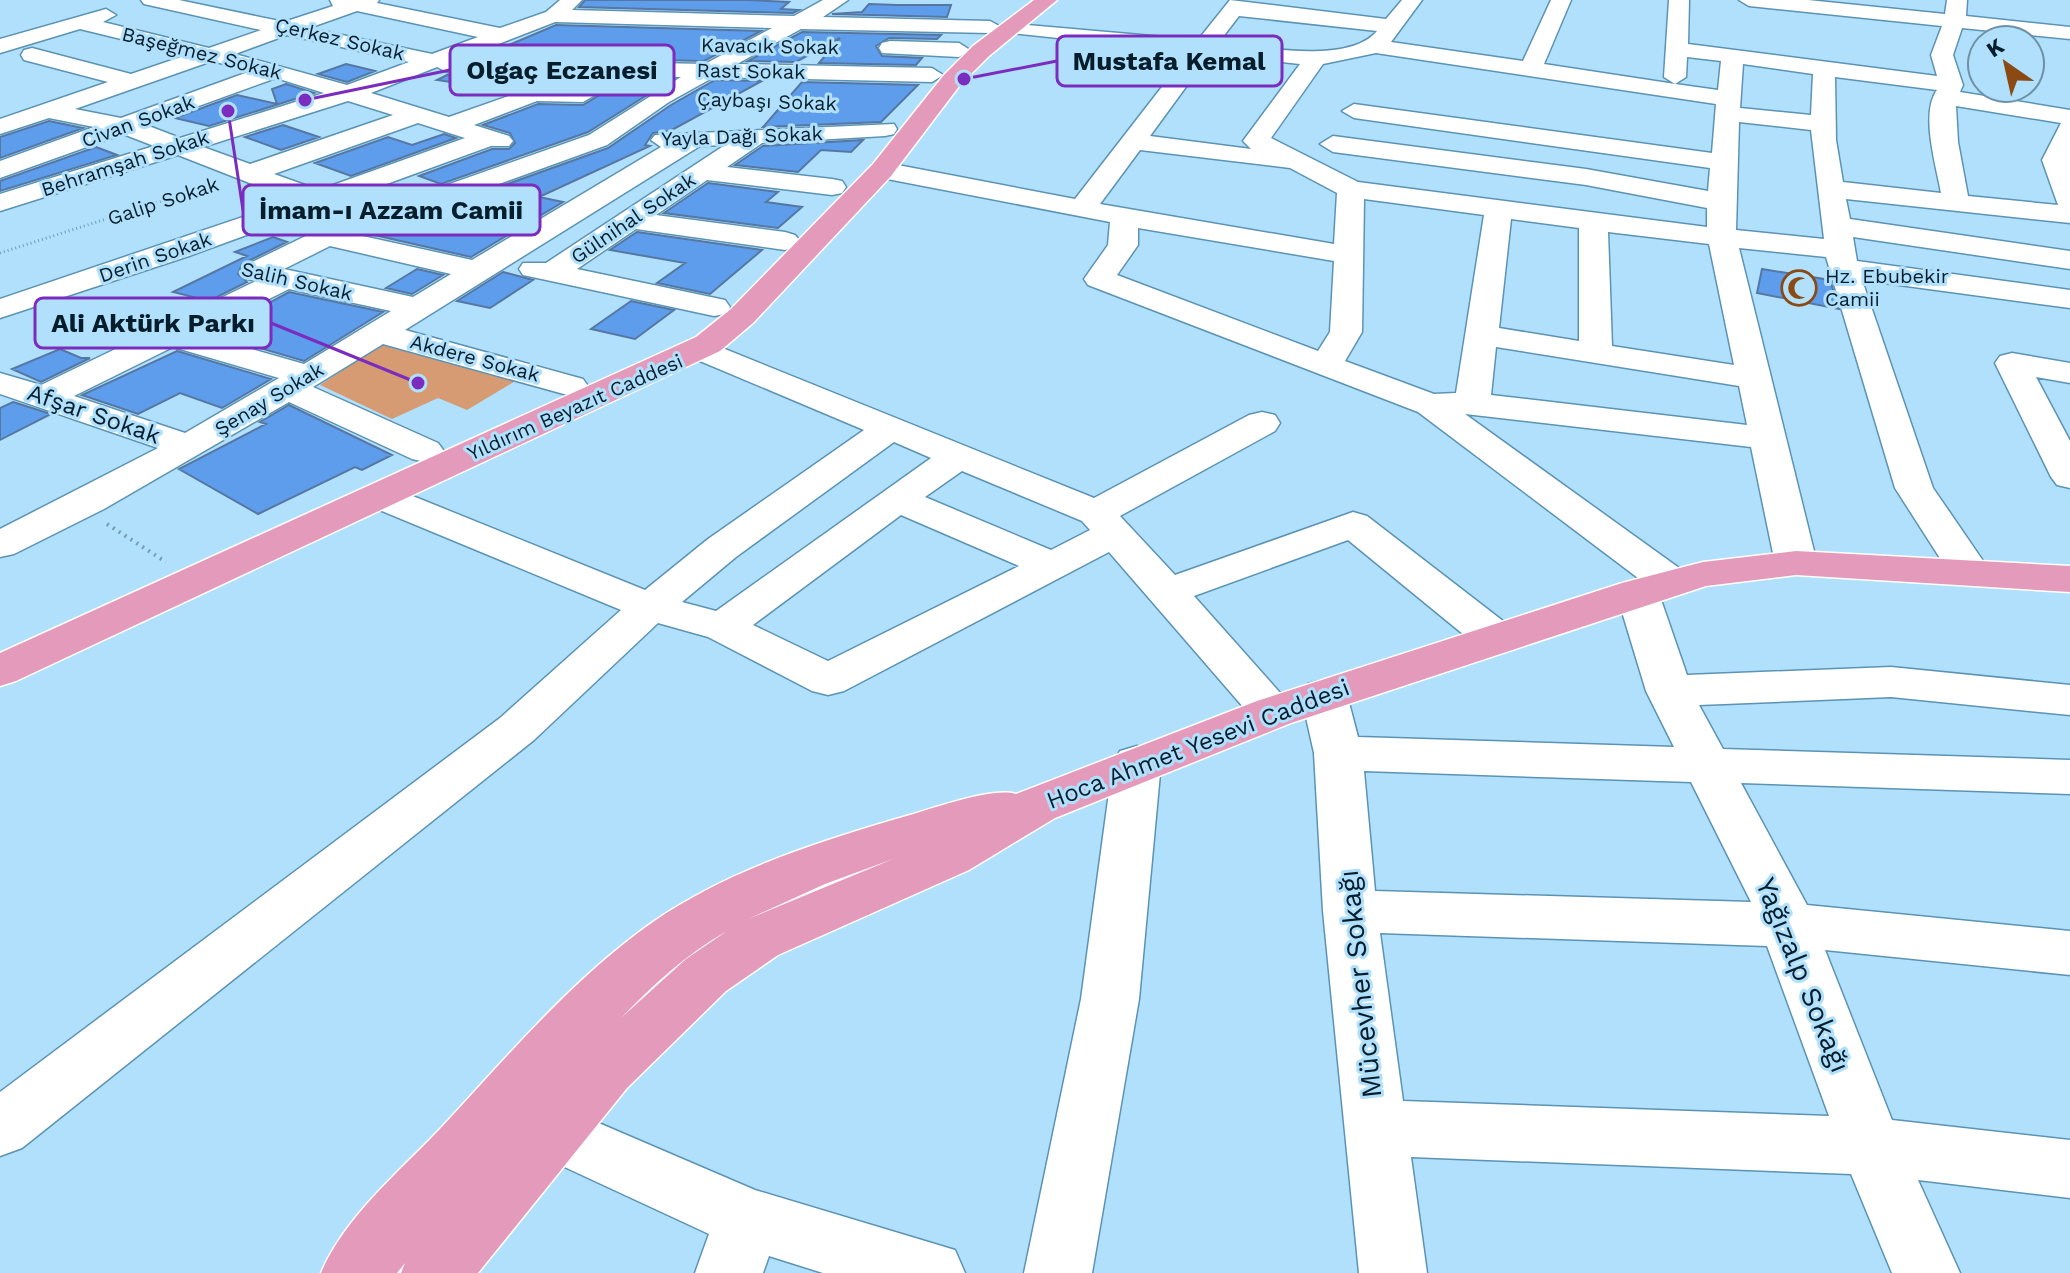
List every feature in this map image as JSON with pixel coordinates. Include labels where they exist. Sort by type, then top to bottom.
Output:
[{"type":"main road","points":[[0,644],[643,355],[714,307],[785,241],[932,75],[959,50],[1016,10]]},
{"type":"main road","name":"Yıldırım Beyazıt Caddesi","points":[[0,671],[700,349],[742,316],[882,170],[952,80],[1016,10]]},
{"type":"main road","name":"Hoca Ahmet Yesevi Caddesi","points":[[435,1273],[552,1131],[653,1023],[706,975],[758,939],[951,856],[1037,805],[1137,763],[1299,704],[1654,587],[1757,565],[1796,563],[2070,579]]},
{"type":"main road","points":[[355,1273],[429,1182],[597,1005],[658,949],[694,923],[751,894],[896,839],[977,816],[1037,805]]},
{"type":"street","points":[[0,46],[153,0]]},
{"type":"street","name":"Çerkez Sokak","points":[[153,0],[286,27],[430,63]]},
{"type":"street","points":[[47,396],[172,336],[270,276],[326,237],[598,140],[661,97],[838,0]]},
{"type":"street","points":[[557,6],[798,22],[1016,10],[1204,50],[1315,59],[1384,36],[1412,0]]},
{"type":"street","points":[[1530,71],[1561,0]]},
{"type":"street","points":[[1677,94],[1673,68],[1686,24],[1679,0]]},
{"type":"street","points":[[1758,0],[1956,10],[2048,23],[2070,33]]},
{"type":"street","points":[[0,127],[352,2],[493,38],[545,42]]},
{"type":"street","points":[[1082,209],[1237,5],[1384,36],[1434,56],[1677,94],[1720,117],[1823,124]]},
{"type":"street","name":"Behramşah Sokak","points":[[0,203],[348,93],[493,38],[557,6]]},
{"type":"street","points":[[1956,10],[1934,54],[1948,91],[1944,119],[1956,203]]},
{"type":"street","name":"Başeğmez Sokak","points":[[80,23],[275,70],[552,156]]},
{"type":"street","points":[[0,66],[114,31]]},
{"type":"street","name":"Kavacık Sokak","points":[[712,44],[804,46]]},
{"type":"street","name":"Kavacık Sokak","points":[[866,48],[959,50]]},
{"type":"street","points":[[1677,49],[1824,67],[2070,117]]},
{"type":"street","points":[[32,55],[130,81]]},
{"type":"street","points":[[1401,73],[1434,56]]},
{"type":"street","points":[[1732,57],[1720,117],[1724,162],[1722,237],[1765,438],[1796,563]]},
{"type":"street","points":[[1315,59],[1256,141],[1351,189],[1722,237],[1840,248],[2070,260]]},
{"type":"street","name":"Rast Sokak","points":[[430,63],[932,75]]},
{"type":"street","points":[[1824,67],[1823,124],[1840,248],[1914,488],[1969,571]]},
{"type":"street","name":"Civan Sokak","points":[[0,170],[275,70]]},
{"type":"street","name":"Çaybaşı Sokak","points":[[451,125],[534,94],[704,99]]},
{"type":"street","points":[[0,97],[47,111],[125,126],[319,200]]},
{"type":"street","points":[[1133,141],[1306,166],[1333,144],[1360,101],[1724,162]]},
{"type":"street","name":"Galip Sokak","points":[[251,173],[417,115]]},
{"type":"street","points":[[2070,128],[2063,161],[2070,201]]},
{"type":"street","name":"Yayla Dağı Sokak","points":[[598,140],[693,139],[885,129]]},
{"type":"street","name":"Gülnihal Sokak","points":[[551,273],[755,136]]},
{"type":"street","name":"Derin Sokak","points":[[0,309],[179,250],[490,138]]},
{"type":"street","name":"Şenay Sokak","points":[[0,545],[80,506],[299,382],[484,265],[693,139]]},
{"type":"street","points":[[1586,177],[1602,143]]},
{"type":"street","points":[[1333,144],[1586,177],[1721,202]]},
{"type":"street","points":[[882,170],[1124,217],[1349,255]]},
{"type":"street","points":[[703,172],[832,187]]},
{"type":"street","points":[[1326,365],[1346,332],[1351,189]]},
{"type":"street","points":[[1831,189],[2070,215]]},
{"type":"street","points":[[1472,403],[1499,207]]},
{"type":"street","points":[[1124,217],[1123,245],[1099,279],[1430,405],[1654,587]]},
{"type":"street","points":[[633,220],[785,241]]},
{"type":"street","points":[[1593,222],[1596,352]]},
{"type":"street","points":[[326,237],[392,252],[551,273],[714,307]]},
{"type":"street","points":[[1840,248],[2070,299]]},
{"type":"street","name":"Salih Sokak","points":[[179,250],[270,276],[417,307]]},
{"type":"street","name":"Akdere Sokak","points":[[379,333],[488,360],[571,386]]},
{"type":"street","points":[[1482,335],[1752,378]]},
{"type":"street","points":[[172,336],[299,382],[425,451]]},
{"type":"street","points":[[700,349],[959,456],[1105,523],[1167,592],[1299,704]]},
{"type":"street","points":[[2070,373],[2012,363],[2070,477]]},
{"type":"street","name":"Afşar Sokak","points":[[0,383],[47,396],[188,446]]},
{"type":"street","points":[[1430,405],[1472,403],[1765,438]]},
{"type":"street","points":[[379,496],[650,607],[723,627],[828,680],[1052,565],[1105,523],[1262,423]]},
{"type":"street","points":[[0,1128],[517,729],[650,607],[722,548],[889,429]]},
{"type":"street","points":[[723,627],[959,456]]},
{"type":"street","points":[[897,499],[1052,565]]},
{"type":"street","points":[[1167,592],[1353,524],[1496,638]]},
{"type":"street","name":"Yağızalp Sokağı","points":[[1654,587],[1669,691],[1787,925],[1871,1146],[1926,1273]]},
{"type":"street","points":[[1669,691],[1891,682],[2070,700]]},
{"type":"street","name":"Mücevher Sokağı","points":[[1299,704],[1338,753],[1350,911],[1393,1273]]},
{"type":"street","points":[[1338,753],[2070,777]]},
{"type":"street","points":[[1058,1273],[1110,999],[1137,763]]},
{"type":"street","points":[[1350,911],[1787,925],[2070,953]]},
{"type":"street","points":[[1375,1128],[1871,1146],[2070,1169]]},
{"type":"street","points":[[552,1131],[738,1246],[931,1273]]},
{"type":"path","name":"Galip Sokak","points":[[0,253],[251,173]]},
{"type":"path","points":[[392,252],[563,185]]},
{"type":"path","points":[[80,506],[172,566]]},
{"type":"shaded area","points":[[382,344],[517,380],[467,410],[438,398],[392,419],[320,385]]},
{"type":"building","points":[[585,0],[748,0],[789,2],[781,9],[799,10],[793,13],[579,7]]},
{"type":"building","points":[[869,4],[951,5],[947,17],[832,14],[862,12]]},
{"type":"building","points":[[556,25],[761,31],[704,61],[483,56]]},
{"type":"building","points":[[802,32],[941,35],[937,39],[889,38],[876,46],[882,56],[922,58],[916,65],[819,63],[840,38],[796,62],[748,61]]},
{"type":"building","points":[[346,64],[375,71],[347,82],[318,74]]},
{"type":"building","points":[[447,75],[671,80],[588,132],[441,184],[419,176],[492,149],[509,149],[515,143],[510,133],[483,125],[538,104],[583,105],[598,96],[583,85],[534,84],[514,91],[437,80]]},
{"type":"building","points":[[715,80],[762,81],[670,131],[653,133],[645,145],[650,146],[539,197],[563,202],[471,257],[370,234],[482,200],[474,196],[608,148],[671,105]]},
{"type":"building","points":[[802,82],[918,85],[881,122],[763,127]]},
{"type":"building","points":[[286,84],[314,93],[209,126],[175,118],[237,95],[277,104],[272,89]]},
{"type":"building","points":[[49,121],[83,128],[0,158],[0,137]]},
{"type":"building","points":[[283,125],[319,137],[281,150],[245,137]]},
{"type":"building","points":[[444,134],[456,138],[351,176],[315,163],[388,137],[412,145]]},
{"type":"building","points":[[863,140],[851,152],[821,150],[798,172],[735,165],[763,146]]},
{"type":"building","points":[[96,147],[117,155],[0,191],[0,181]]},
{"type":"building","points":[[708,183],[778,192],[766,202],[802,207],[778,228],[664,213]]},
{"type":"building","points":[[637,232],[762,250],[710,294],[657,283],[685,263],[610,250]]},
{"type":"building","points":[[273,237],[287,242],[242,264],[238,274],[247,282],[209,301],[173,292],[247,256],[235,252]]},
{"type":"building","points":[[417,269],[443,275],[412,294],[386,288]]},
{"type":"building","name":"Hz. Ebubekir Camii","points":[[1762,269],[1830,280],[1839,309],[1757,293]]},
{"type":"building","points":[[503,272],[533,280],[490,308],[457,301]]},
{"type":"building","points":[[289,292],[383,312],[304,361],[212,334]]},
{"type":"building","points":[[631,301],[674,310],[635,339],[591,329]]},
{"type":"building","points":[[60,349],[81,358],[90,358],[41,382],[12,369]]},
{"type":"building","points":[[177,351],[271,379],[222,408],[180,393],[138,414],[82,395]]},
{"type":"building","points":[[13,402],[51,414],[0,440],[0,408]]},
{"type":"building","points":[[289,405],[392,455],[362,470],[355,467],[258,514],[179,469],[266,424],[260,422]]},
{"type":"place","name":"Mustafa Kemal","points":[[964,79]]},
{"type":"place","name":"Olgaç Eczanesi","points":[[305,100]]},
{"type":"place","name":"İmam-ı Azzam Camii","points":[[228,111]]},
{"type":"place","name":"Hz. Ebubekir Camii","points":[[1799,288]]},
{"type":"place","name":"Ali Aktürk Parkı","points":[[418,383]]}]
